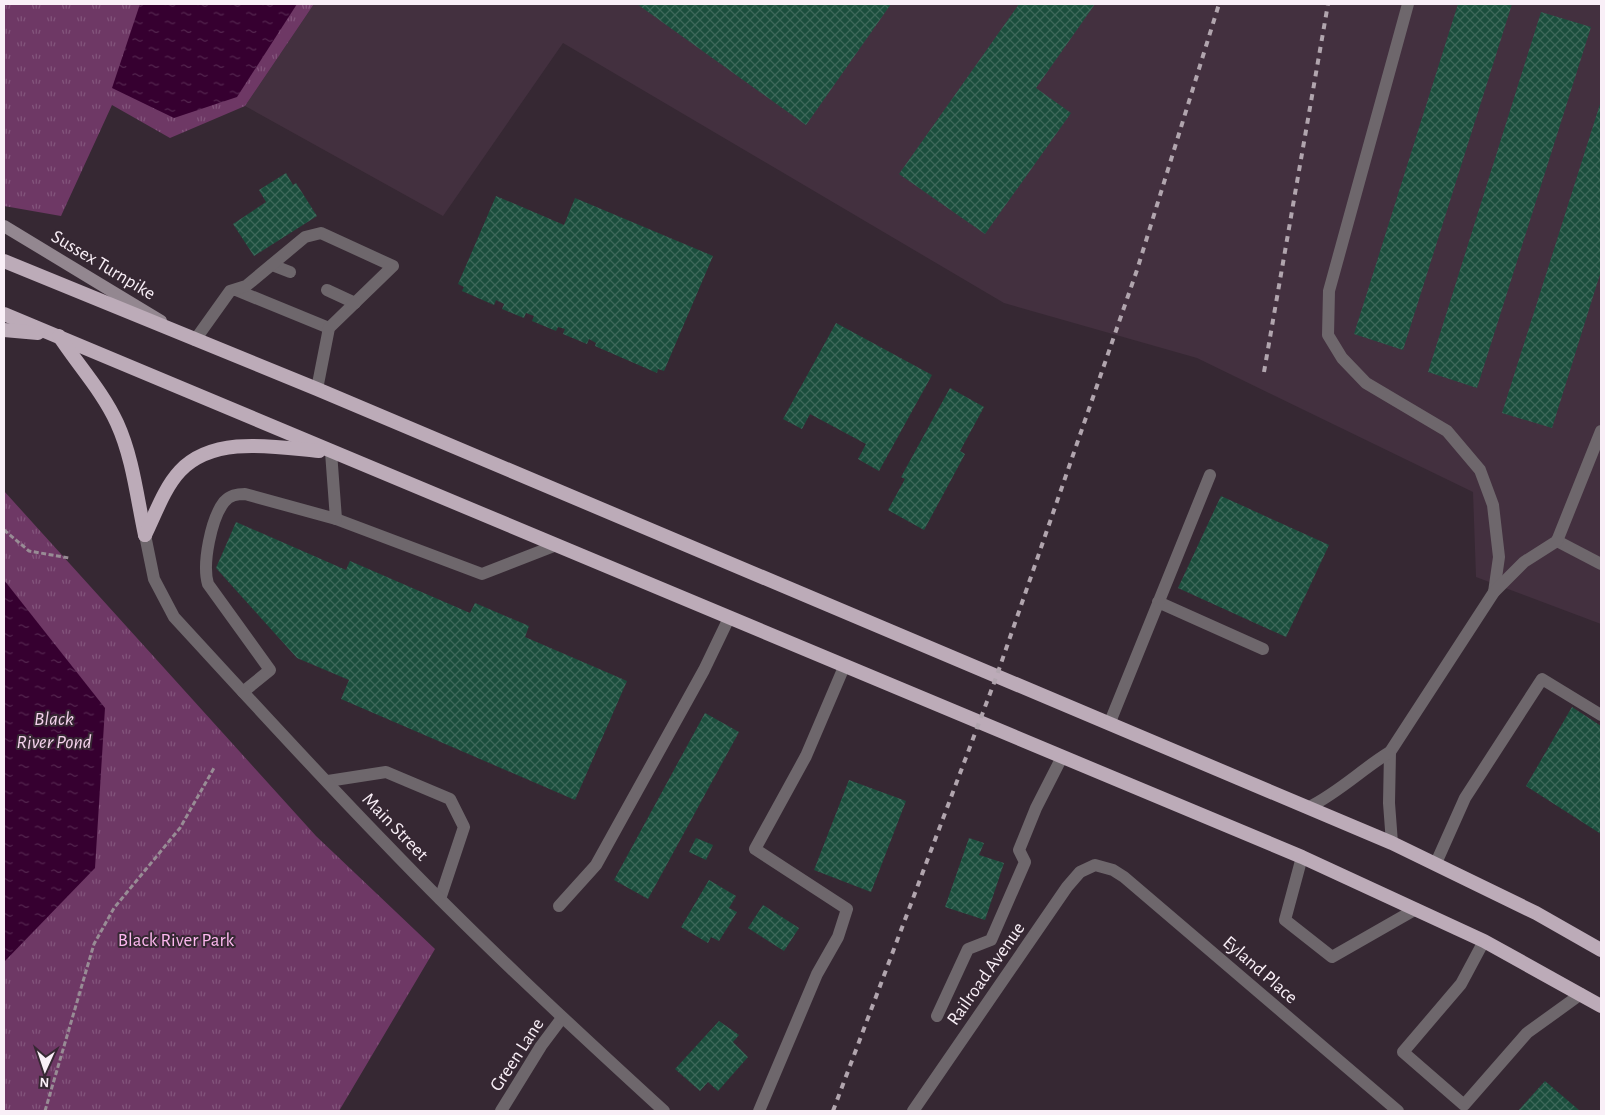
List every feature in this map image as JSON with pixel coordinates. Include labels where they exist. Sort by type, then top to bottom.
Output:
[{"type":"highway","points":[[4,260],[317,389],[1309,807],[1436,863],[1536,913],[1601,950]]},
{"type":"highway","points":[[4,314],[554,546],[1302,857],[1484,941],[1601,1006]]},
{"type":"highway","points":[[4,330],[57,336],[103,397],[117,422],[126,446],[145,536]]},
{"type":"highway","points":[[145,536],[164,495],[179,472],[192,460],[212,451],[261,447],[331,452]]},
{"type":"main road","name":"Sussex Turnpike","points":[[4,226],[190,337]]},
{"type":"street","points":[[1408,4],[1329,292],[1328,334],[1342,358],[1366,383],[1447,430],[1480,470],[1493,506],[1499,557],[1494,592]]},
{"type":"street","points":[[190,337],[230,292],[246,286],[306,237],[321,233],[394,266],[329,328],[317,389]]},
{"type":"street","points":[[272,265],[290,272]]},
{"type":"street","points":[[236,290],[329,328]]},
{"type":"street","points":[[328,290],[355,303]]},
{"type":"street","points":[[1309,807],[1327,798],[1365,767],[1390,752],[1494,592],[1524,562],[1557,541],[1601,431]]},
{"type":"street","points":[[331,452],[336,519]]},
{"type":"street","points":[[1110,722],[1210,475]]},
{"type":"street","points":[[243,692],[270,670],[208,584],[205,559],[220,510],[229,498],[236,494],[245,494],[336,519],[482,574],[554,546]]},
{"type":"street","name":"Main Street","points":[[145,536],[154,579],[174,617],[440,899],[562,1018],[664,1111]]},
{"type":"street","points":[[1557,541],[1601,564]]},
{"type":"street","points":[[1158,602],[1263,648]]},
{"type":"street","points":[[558,906],[596,865],[704,670],[728,618]]},
{"type":"street","points":[[759,1111],[817,974],[838,937],[847,909],[755,849],[806,756],[844,667]]},
{"type":"street","points":[[1436,863],[1465,798],[1542,678],[1601,714]]},
{"type":"street","points":[[1390,752],[1389,803],[1392,843]]},
{"type":"street","points":[[937,1016],[968,949],[991,940],[1025,862],[1019,850],[1036,808],[1062,757]]},
{"type":"street","points":[[328,781],[386,772],[450,799],[464,826],[440,899]]},
{"type":"street","points":[[1302,857],[1285,920],[1332,957],[1416,909]]},
{"type":"street","name":"Railroad Avenue","points":[[913,1111],[1067,887],[1080,872],[1095,865]]},
{"type":"street","name":"Eyland Place","points":[[1095,865],[1109,868],[1124,876],[1398,1111]]},
{"type":"street","points":[[1484,941],[1461,984],[1403,1052],[1464,1105],[1527,1033],[1581,994]]},
{"type":"street","name":"Green Lane","points":[[501,1111],[541,1046],[562,1018]]},
{"type":"path","points":[[4,530],[29,551],[69,558]]},
{"type":"path","points":[[45,1111],[94,944],[114,908],[180,828],[214,768]]},
{"type":"shaded area","points":[[314,4],[1601,4],[1601,624],[1476,577],[1473,492],[1197,358],[1004,303],[563,43],[443,216],[245,106]]},
{"type":"green space","points":[[4,4],[314,4],[245,106],[170,138],[112,105],[61,216],[4,206]]},
{"type":"green space","name":"Black River Park","points":[[4,491],[316,836],[435,949],[339,1111],[4,1111]]},
{"type":"water","points":[[140,4],[297,4],[237,97],[174,118],[112,88]]},
{"type":"water","name":"Black River Pond","points":[[4,580],[105,708],[95,868],[4,962]]},
{"type":"building","points":[[637,4],[891,4],[806,125]]},
{"type":"building","points":[[1019,4],[1095,4],[1036,88],[1071,113],[985,234],[899,174]]},
{"type":"building","points":[[1458,4],[1512,4],[1403,350],[1354,334]]},
{"type":"building","points":[[1541,12],[1591,27],[1477,388],[1428,372]]},
{"type":"building","points":[[1601,101],[1601,271],[1552,428],[1502,413]]},
{"type":"building","points":[[286,173],[293,185],[296,183],[317,216],[254,256],[233,224],[266,202],[259,190]]},
{"type":"building","points":[[496,196],[564,225],[575,198],[713,256],[664,371],[658,369],[657,373],[595,346],[596,343],[589,339],[587,344],[563,334],[565,329],[558,327],[556,331],[532,321],[534,316],[526,313],[524,318],[502,309],[504,304],[496,300],[494,305],[462,291],[464,287],[458,284]]},
{"type":"building","points":[[836,323],[932,375],[879,471],[858,459],[866,444],[810,414],[802,429],[783,419]]},
{"type":"building","points":[[950,388],[984,407],[960,451],[965,454],[924,530],[888,510],[905,479],[901,477]]},
{"type":"building","points":[[1221,496],[1329,545],[1286,637],[1178,588]]},
{"type":"building","points":[[236,522],[346,570],[350,561],[470,613],[475,603],[529,626],[525,637],[627,681],[575,800],[341,699],[349,680],[297,658],[216,568]]},
{"type":"building","points":[[1572,707],[1601,726],[1601,834],[1526,786]]},
{"type":"building","points":[[705,713],[739,732],[648,899],[614,880]]},
{"type":"building","points":[[849,780],[906,801],[871,892],[814,870]]},
{"type":"building","points":[[696,838],[713,845],[706,860],[689,852]]},
{"type":"building","points":[[969,838],[984,843],[979,855],[1004,863],[985,920],[945,907]]},
{"type":"building","points":[[709,880],[736,896],[729,908],[737,912],[719,941],[711,937],[708,943],[681,927]]},
{"type":"building","points":[[763,905],[799,928],[784,951],[748,928]]},
{"type":"building","points":[[719,1021],[739,1035],[733,1042],[748,1057],[718,1091],[708,1082],[700,1091],[675,1069]]},
{"type":"building","points":[[1545,1081],[1580,1111],[1518,1111]]},
{"type":"railway","points":[[833,1111],[997,675],[1137,270],[1219,4]]},
{"type":"railway","points":[[1264,372],[1328,4]]}]
